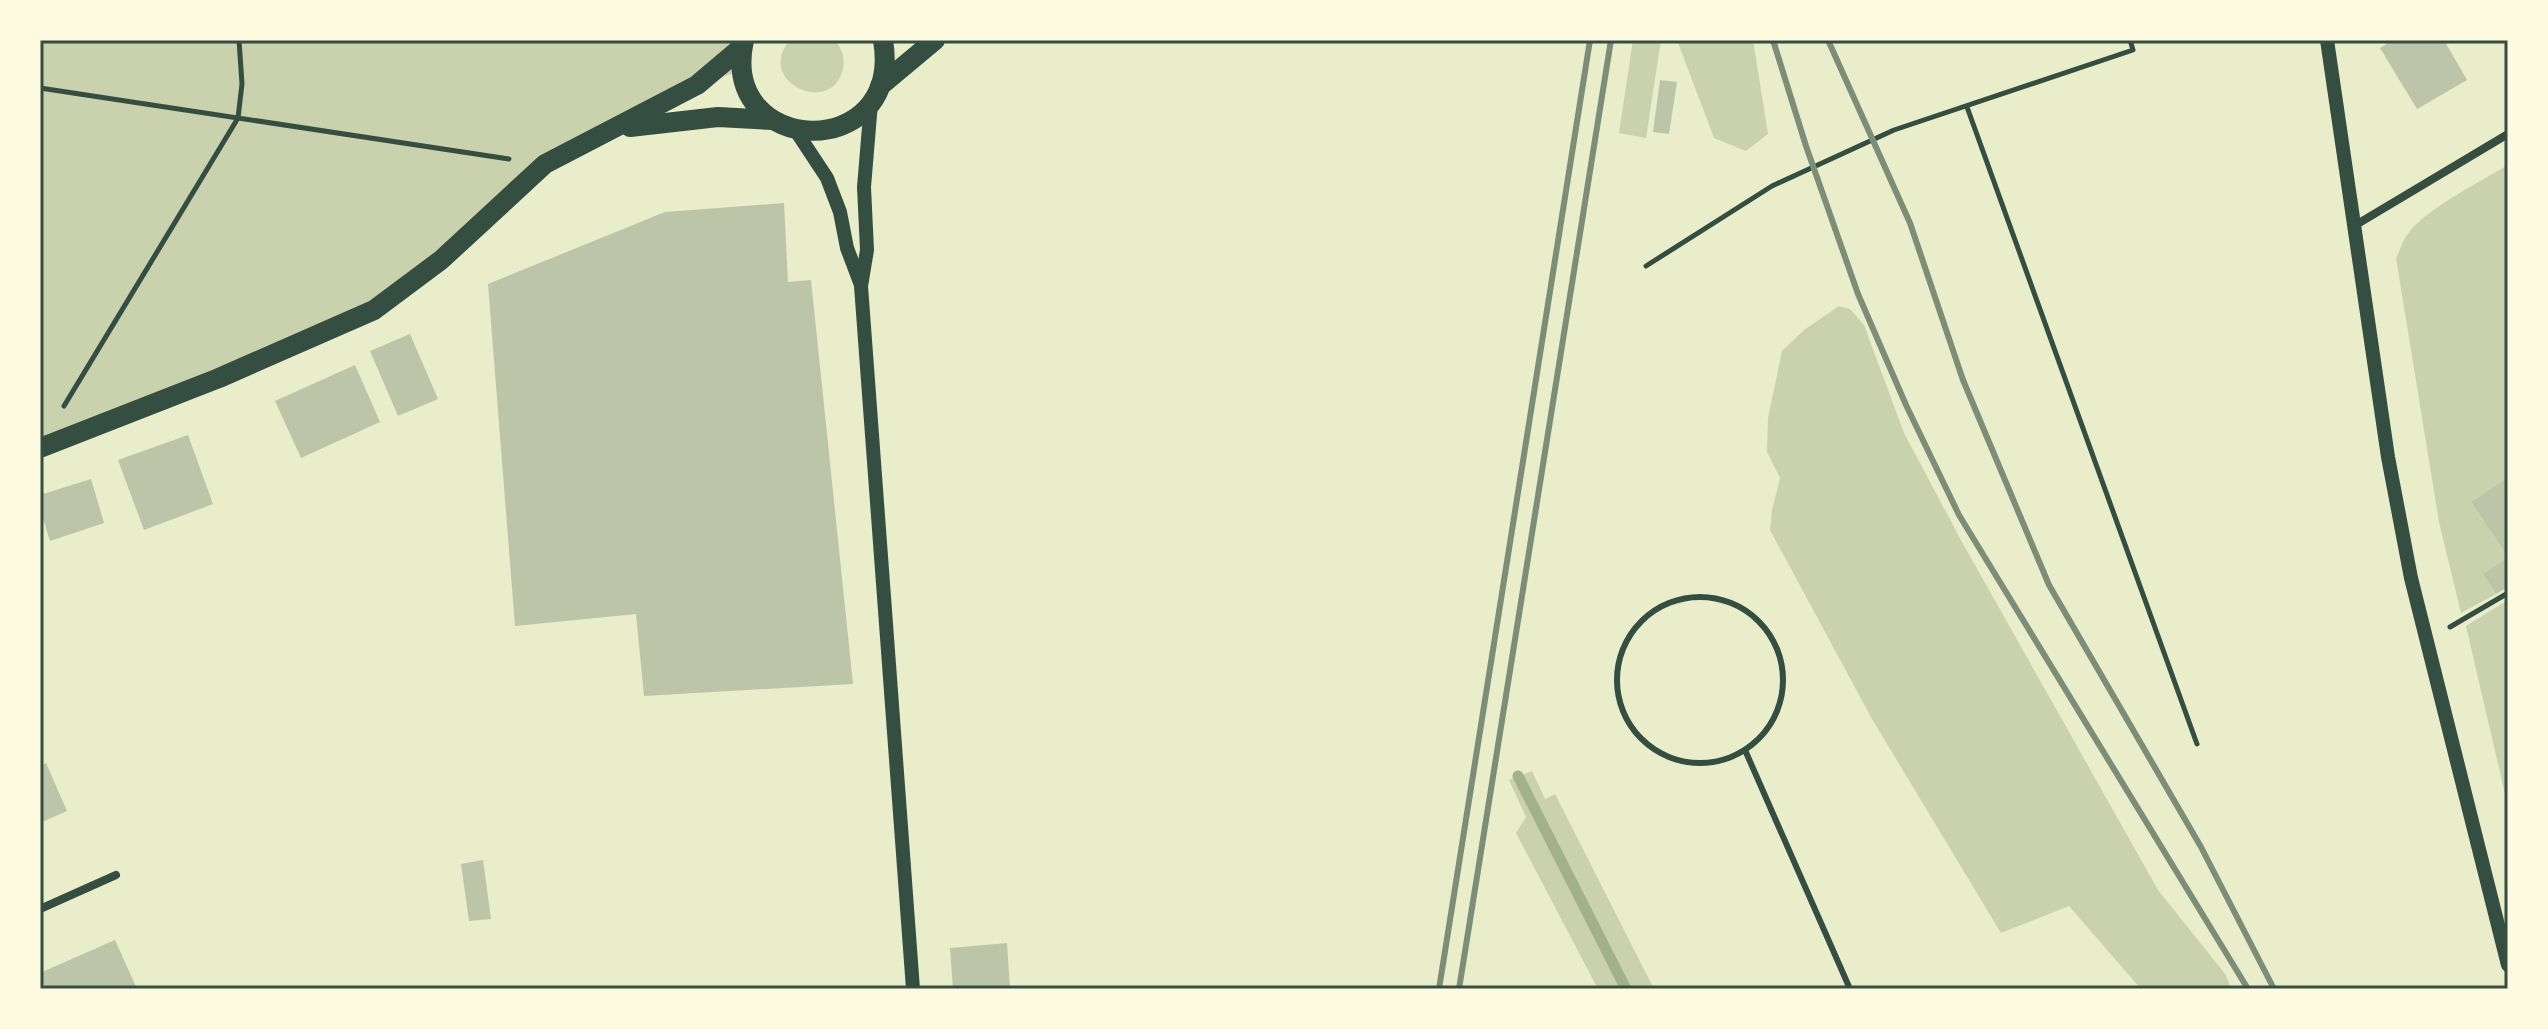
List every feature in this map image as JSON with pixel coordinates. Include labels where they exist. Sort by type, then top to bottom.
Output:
[{"type":"main road","points":[[876,95],[885,68],[883,40]]},
{"type":"main road","points":[[743,43],[741,71],[747,91],[762,112],[796,131],[820,133],[844,126],[857,117],[935,40]]},
{"type":"main road","points":[[40,448],[219,378],[374,310],[441,260],[545,164],[697,85],[743,43]]},
{"type":"main road","points":[[614,129],[718,117],[772,120]]},
{"type":"street","points":[[2327,40],[2388,457],[2425,642],[2508,965]]},
{"type":"street","points":[[876,95],[864,187],[867,250],[861,286],[913,989]]},
{"type":"street","points":[[796,131],[827,178],[861,286]]},
{"type":"street","points":[[2353,227],[2508,134]]},
{"type":"street","points":[[40,909],[116,875]]},
{"type":"lane","points":[[1698,596],[1724,600],[1747,611],[1765,628],[1779,652],[1783,678],[1780,705],[1768,729],[1745,750],[1726,760],[1699,764],[1673,760],[1649,747],[1631,728],[1619,705],[1616,679],[1620,654],[1632,631],[1650,613],[1673,601],[1698,596]]},
{"type":"lane","points":[[1745,750],[1850,989]]},
{"type":"path","points":[[57,418],[238,118],[242,84],[239,40]]},
{"type":"path","points":[[1646,266],[1772,186],[1894,130],[2133,50],[2130,40]]},
{"type":"path","points":[[40,88],[545,164]]},
{"type":"path","points":[[1967,107],[2197,744]]},
{"type":"path","points":[[2425,642],[2508,593]]},
{"type":"green space","points":[[40,40],[744,40],[741,71],[697,85],[545,164],[374,310],[40,448]]},
{"type":"green space","points":[[790,40],[835,40],[844,61],[836,84],[825,91],[811,92],[798,88],[788,80],[781,69],[781,55]]},
{"type":"green space","points":[[1633,40],[1661,40],[1646,138],[1619,133]]},
{"type":"green space","points":[[1677,40],[1753,40],[1768,134],[1746,151],[1714,138]]},
{"type":"green space","points":[[2508,165],[2508,477],[2471,502],[2508,557],[2483,574],[2496,594],[2461,613],[2439,522],[2396,258],[2405,237],[2426,215]]},
{"type":"green space","points":[[1839,306],[1850,309],[1864,325],[1904,433],[2158,890],[2226,975],[2231,989],[2141,989],[2069,906],[2001,933],[1872,719],[1770,530],[1780,478],[1767,452],[1768,418],[1782,351],[1804,330]]},
{"type":"green space","points":[[2508,600],[2508,807],[2466,626]]},
{"type":"green space","points":[[1532,771],[1545,799],[1555,794],[1654,989],[1598,989],[1516,833],[1526,817],[1509,780]]},
{"type":"building","points":[[2393,40],[2444,40],[2467,80],[2417,109],[2380,48]]},
{"type":"building","points":[[1660,80],[1677,82],[1669,134],[1653,132]]},
{"type":"building","points":[[784,203],[788,282],[811,280],[853,684],[644,696],[636,614],[515,626],[488,284],[665,212]]},
{"type":"building","points":[[410,334],[438,399],[398,416],[370,351]]},
{"type":"building","points":[[355,365],[380,422],[301,458],[275,401]]},
{"type":"building","points":[[188,435],[213,504],[144,530],[118,460]]},
{"type":"building","points":[[2508,477],[2508,557],[2471,502]]},
{"type":"building","points":[[91,479],[104,523],[50,541],[40,509],[40,495]]},
{"type":"building","points":[[2508,557],[2508,587],[2496,594],[2483,574]]},
{"type":"building","points":[[46,763],[67,811],[40,823],[40,766]]},
{"type":"building","points":[[483,860],[491,919],[469,921],[461,864]]},
{"type":"building","points":[[115,940],[137,989],[45,989],[40,973]]},
{"type":"building","points":[[1007,943],[1010,989],[953,989],[950,948]]},
{"type":"waterway","points":[[1518,776],[1626,989]]},
{"type":"railway","points":[[1439,989],[1590,40]]},
{"type":"railway","points":[[1459,989],[1611,40]]},
{"type":"railway","points":[[1773,40],[1858,294],[1906,405],[1959,515],[2248,989]]},
{"type":"railway","points":[[1828,40],[1910,223],[1963,380],[2049,585],[2201,847],[2274,989]]}]
